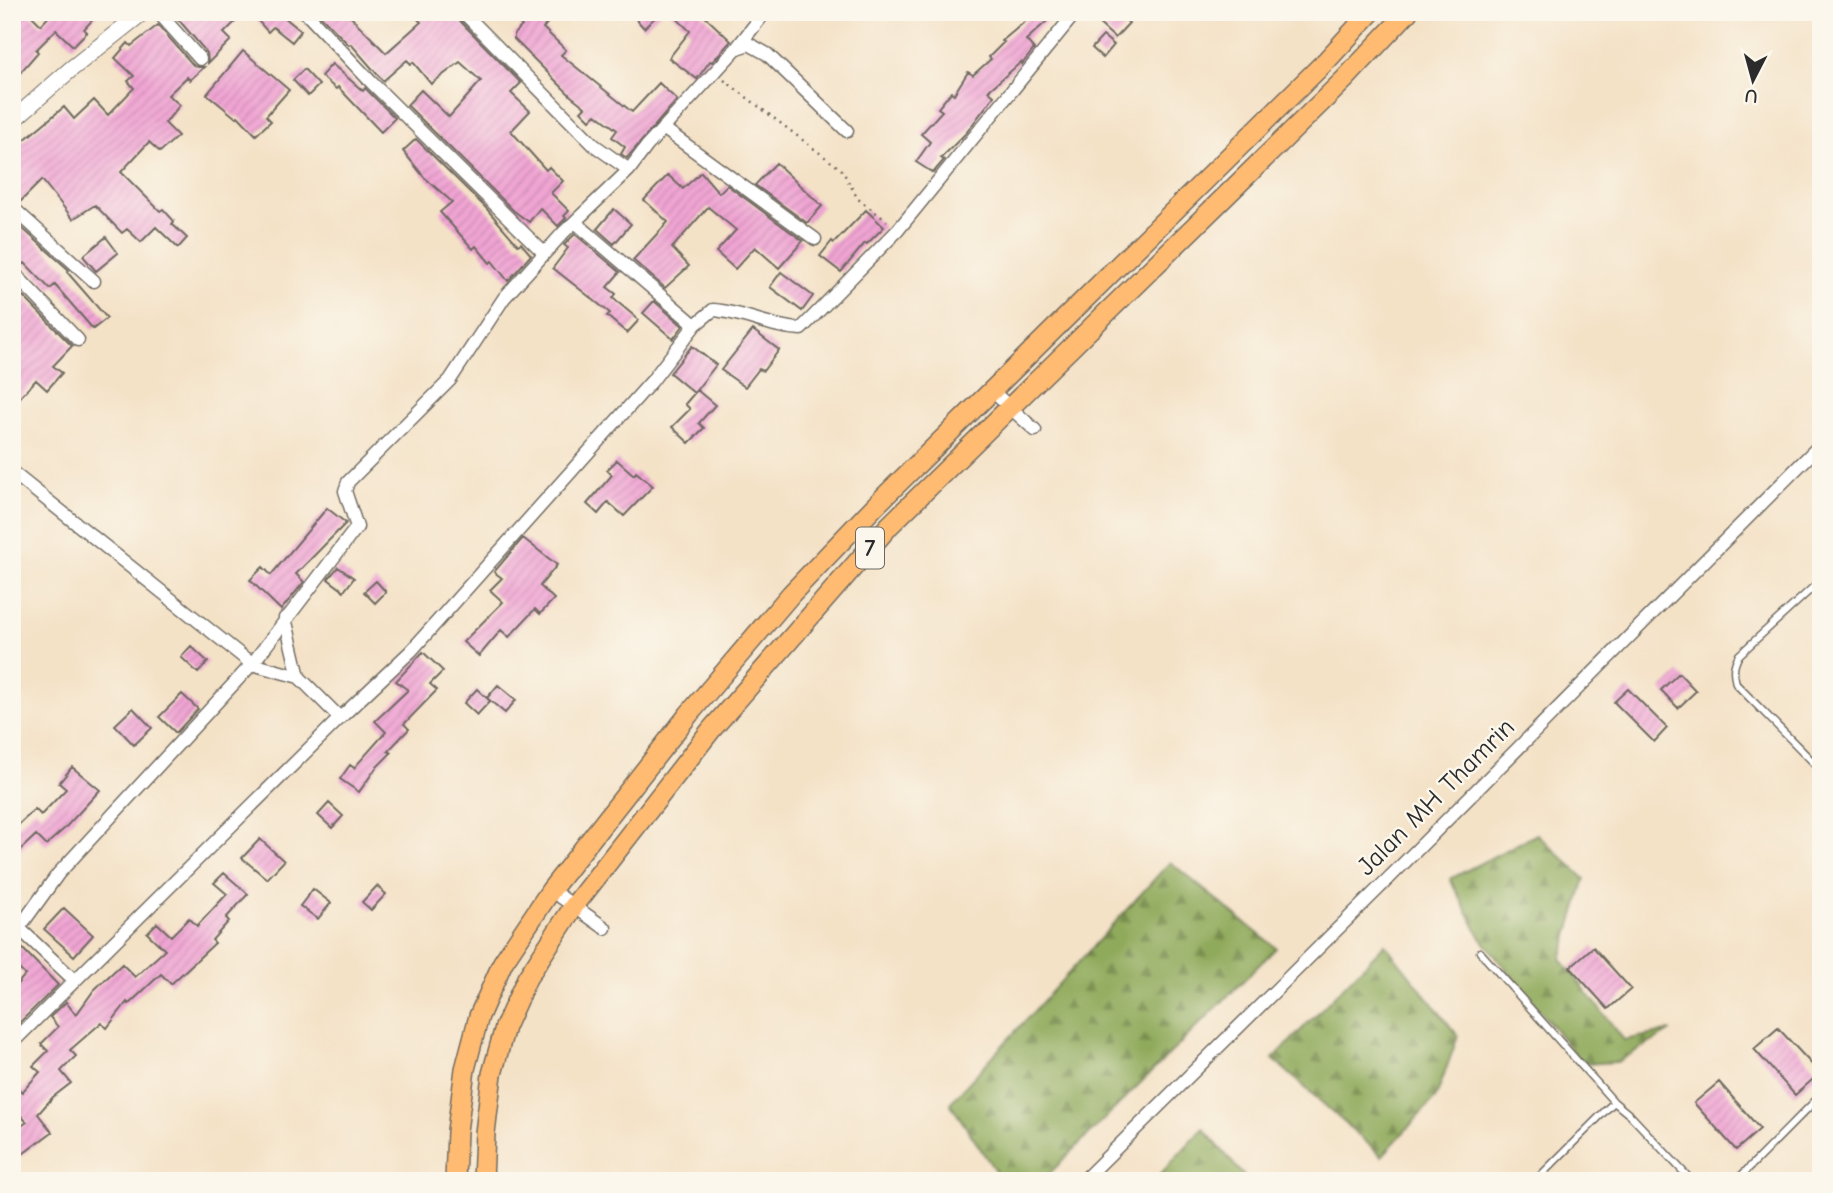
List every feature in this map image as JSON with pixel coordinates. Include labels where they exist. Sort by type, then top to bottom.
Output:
[{"type":"highway","name":"7","points":[[455,1181],[457,1131],[465,1069],[479,1016],[503,962],[551,890],[689,714],[790,594],[991,390],[1327,60],[1371,12]]},
{"type":"highway","name":"7","points":[[483,1181],[492,1074],[505,1027],[527,978],[574,906],[711,730],[889,526],[1344,80],[1408,12]]},
{"type":"street","points":[[12,121],[71,69],[144,12]]},
{"type":"street","points":[[158,12],[200,59]]},
{"type":"street","points":[[305,12],[381,93],[544,253]]},
{"type":"street","points":[[463,12],[594,145],[629,170]]},
{"type":"street","points":[[74,980],[15,931],[58,874],[252,664],[357,527],[345,491],[348,482],[450,380],[504,298],[544,253],[629,170],[663,128],[737,48],[765,12]]},
{"type":"street","points":[[12,1043],[411,651],[651,382],[695,325],[713,310],[750,316],[769,325],[801,329],[898,230],[1076,12]]},
{"type":"street","points":[[737,48],[749,44],[759,49],[847,131]]},
{"type":"street","points":[[663,128],[815,239]]},
{"type":"street","points":[[12,207],[94,281]]},
{"type":"street","points":[[575,222],[695,325]]},
{"type":"street","points":[[12,271],[78,340]]},
{"type":"street","points":[[991,390],[1035,430]]},
{"type":"street","name":"Jalan MH Thamrin","points":[[1083,1181],[1821,444]]},
{"type":"street","points":[[12,472],[252,664],[299,677],[340,718]]},
{"type":"street","points":[[285,618],[299,677]]},
{"type":"street","points":[[551,890],[605,928]]},
{"type":"lane","points":[[1821,580],[1739,655],[1733,673],[1736,684],[1821,770]]},
{"type":"lane","points":[[1480,952],[1615,1102],[1692,1181]]},
{"type":"lane","points":[[1736,1181],[1821,1095]]},
{"type":"lane","points":[[1535,1181],[1615,1102]]},
{"type":"path","points":[[714,73],[842,170],[858,199],[898,230]]},
{"type":"green space","points":[[1537,834],[1585,879],[1561,959],[1624,1040],[1671,1031],[1617,1062],[1583,1064],[1481,938],[1450,879]]},
{"type":"green space","points":[[1170,862],[1276,948],[1042,1181],[1002,1181],[950,1103]]},
{"type":"green space","points":[[1385,944],[1458,1036],[1436,1097],[1382,1156],[1273,1059]]},
{"type":"green space","points":[[1203,1128],[1248,1181],[1154,1181]]},
{"type":"building","points":[[20,12],[28,12],[41,25],[53,12],[100,12],[84,29],[87,32],[73,46],[56,30],[36,50],[38,52],[12,82],[12,20]]},
{"type":"building","points":[[172,12],[245,12],[224,33],[231,40],[208,63],[207,53]]},
{"type":"building","points":[[250,12],[278,12],[301,31],[292,42],[273,27],[268,32]]},
{"type":"building","points":[[317,12],[346,12],[386,53],[421,22],[410,12],[454,12],[521,83],[511,93],[530,111],[511,131],[546,170],[549,167],[563,181],[551,193],[569,211],[564,216],[566,218],[558,226],[540,208],[529,222],[514,211],[407,105],[421,90],[449,117],[481,81],[460,62],[431,84],[413,62],[411,64],[407,60],[383,81],[351,44]]},
{"type":"building","points":[[506,12],[525,12],[531,17],[535,12],[557,12],[543,28],[566,50],[561,55],[632,112],[659,83],[677,100],[627,158],[621,154],[625,147],[612,137],[617,130],[596,114],[590,120],[581,111],[585,107],[514,39],[514,34],[522,26]]},
{"type":"building","points":[[642,12],[661,12],[644,28],[635,18]]},
{"type":"building","points":[[670,12],[700,12],[731,41],[712,62],[710,61],[697,79],[669,58],[690,31]]},
{"type":"building","points":[[1022,12],[1057,12],[1026,40],[1034,49],[1022,64],[1021,62],[988,91],[994,96],[966,133],[941,158],[944,160],[933,173],[916,162],[930,142],[921,134],[942,111],[938,108],[951,92],[954,94],[968,72],[973,75],[991,59],[989,57],[1004,42],[1002,41],[1028,19]]},
{"type":"building","points":[[1086,12],[1116,12],[1129,23],[1115,38]]},
{"type":"building","points":[[158,25],[193,65],[204,67],[190,80],[187,77],[168,95],[180,105],[165,123],[178,136],[160,152],[149,142],[121,172],[160,211],[163,209],[174,221],[172,224],[187,238],[178,248],[156,227],[141,242],[127,229],[122,233],[95,205],[73,219],[42,180],[20,202],[12,198],[12,164],[18,159],[12,150],[64,107],[74,119],[94,100],[108,115],[134,88],[128,81],[134,76],[115,58],[128,43],[131,46]]},
{"type":"building","points":[[1103,36],[1114,45],[1103,58],[1092,48]]},
{"type":"building","points":[[243,51],[289,90],[266,116],[271,121],[256,135],[238,116],[236,118],[207,94]]},
{"type":"building","points":[[332,64],[363,91],[365,88],[395,118],[381,132],[338,87],[336,89],[321,76]]},
{"type":"building","points":[[304,69],[319,85],[308,96],[293,80]]},
{"type":"building","points":[[416,139],[486,208],[518,245],[521,243],[531,255],[508,281],[492,261],[490,263],[476,246],[473,249],[440,212],[452,202],[424,177],[403,151]]},
{"type":"building","points":[[776,163],[822,206],[807,223],[755,185]]},
{"type":"building","points":[[701,172],[719,193],[727,185],[803,241],[779,268],[755,247],[735,269],[716,252],[736,230],[708,207],[672,248],[689,266],[665,288],[633,260],[668,222],[644,200],[668,175],[683,189]]},
{"type":"building","points":[[614,209],[631,224],[614,244],[597,229]]},
{"type":"building","points":[[866,210],[884,227],[865,243],[841,272],[820,256],[832,241],[834,243]]},
{"type":"building","points":[[12,219],[69,270],[67,272],[107,318],[93,329],[55,285],[50,289],[25,263],[20,267],[12,259]]},
{"type":"building","points":[[575,234],[620,272],[607,287],[616,294],[613,298],[639,320],[627,333],[607,316],[610,313],[553,268],[568,248],[564,245]]},
{"type":"building","points":[[106,237],[118,253],[96,271],[83,256]]},
{"type":"building","points":[[781,272],[813,296],[802,311],[770,287]]},
{"type":"building","points":[[18,291],[72,346],[53,366],[62,373],[47,390],[36,380],[12,406],[12,296]]},
{"type":"building","points":[[654,301],[683,326],[673,339],[643,313]]},
{"type":"building","points":[[753,330],[779,350],[763,371],[759,369],[745,387],[721,370]]},
{"type":"building","points":[[692,346],[716,365],[694,393],[670,373]]},
{"type":"building","points":[[697,390],[715,405],[699,423],[704,428],[689,443],[672,427],[690,409],[685,404]]},
{"type":"building","points":[[617,460],[634,475],[636,472],[653,486],[624,516],[608,502],[598,514],[587,504],[612,475],[607,470]]},
{"type":"building","points":[[327,508],[346,523],[296,574],[304,582],[281,610],[250,580],[263,567],[271,575]]},
{"type":"building","points":[[523,538],[557,565],[540,586],[554,599],[540,614],[535,609],[509,637],[501,630],[479,656],[463,642],[503,602],[490,590],[502,578],[494,572]]},
{"type":"building","points":[[338,567],[354,578],[344,591],[328,579]]},
{"type":"building","points":[[376,581],[386,592],[375,603],[364,592]]},
{"type":"building","points":[[191,646],[208,662],[198,673],[181,657]]},
{"type":"building","points":[[423,652],[443,671],[430,684],[437,690],[404,724],[409,729],[388,751],[391,753],[359,792],[340,779],[350,765],[354,768],[386,732],[375,721],[408,690],[396,681]]},
{"type":"building","points":[[1679,673],[1696,691],[1678,708],[1661,690]]},
{"type":"building","points":[[498,685],[516,700],[505,713],[487,698]]},
{"type":"building","points":[[477,689],[490,701],[477,715],[464,703]]},
{"type":"building","points":[[1628,689],[1667,728],[1654,742],[1614,702]]},
{"type":"building","points":[[182,694],[198,709],[176,733],[159,717]]},
{"type":"building","points":[[133,708],[152,728],[134,745],[115,725]]},
{"type":"building","points":[[72,767],[100,790],[46,845],[36,835],[18,852],[12,846],[12,831],[35,809],[41,815],[66,789],[59,783]]},
{"type":"building","points":[[329,803],[343,816],[332,828],[318,815]]},
{"type":"building","points":[[260,839],[284,861],[267,879],[242,858]]},
{"type":"building","points":[[224,873],[248,894],[226,918],[229,921],[212,940],[215,943],[171,984],[161,974],[129,1004],[127,1002],[107,1028],[101,1023],[70,1050],[76,1056],[61,1071],[71,1083],[53,1097],[38,1114],[52,1132],[12,1162],[12,1133],[27,1122],[12,1107],[12,1083],[22,1092],[40,1072],[33,1066],[48,1051],[41,1044],[58,1027],[50,1017],[66,1002],[76,1015],[94,990],[122,964],[135,977],[165,950],[147,933],[157,923],[171,936],[189,918],[197,926],[227,894],[214,883]]},
{"type":"building","points":[[377,886],[386,894],[371,910],[362,902]]},
{"type":"building","points":[[313,889],[331,903],[318,919],[300,906]]},
{"type":"building","points":[[64,908],[93,935],[74,956],[44,929]]},
{"type":"building","points":[[20,946],[58,985],[12,1030],[12,990],[25,975],[12,962],[12,954]]},
{"type":"building","points":[[1593,947],[1631,989],[1608,1009],[1570,967]]},
{"type":"building","points":[[1778,1028],[1820,1073],[1795,1095],[1754,1049]]},
{"type":"building","points":[[1719,1082],[1760,1129],[1736,1150],[1694,1103]]}]
